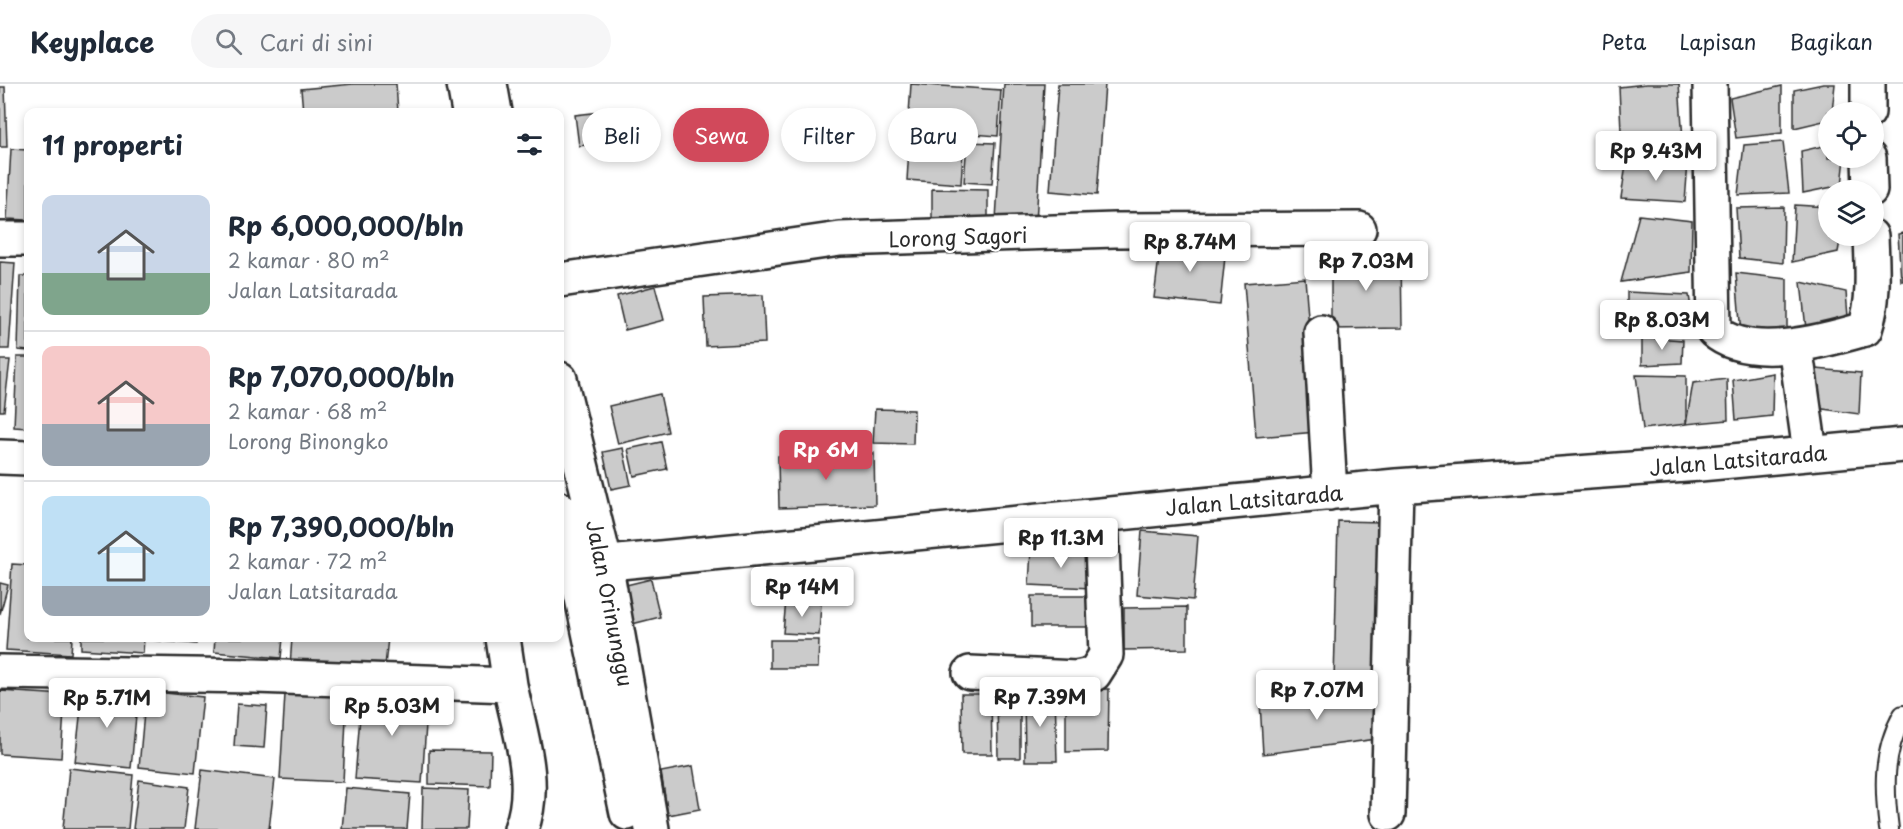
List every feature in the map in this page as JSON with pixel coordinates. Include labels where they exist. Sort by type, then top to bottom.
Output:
[{"type":"street","points":[[464,84],[468,108]]},
{"type":"street","points":[[490,84],[494,108]]},
{"type":"street","points":[[1710,84],[1714,331],[1735,344],[1795,345],[1865,330],[1869,316],[1871,246]]},
{"type":"street","points":[[1868,84],[1869,102]]},
{"type":"street","name":"Lorong Sagori","points":[[564,279],[840,239],[1115,230],[1359,229]]},
{"type":"street","points":[[0,239],[24,239]]},
{"type":"street","points":[[1321,332],[1330,493]]},
{"type":"street","points":[[1795,345],[1810,452]]},
{"type":"street","name":"Jalan Orinunggu","points":[[564,404],[631,829]]},
{"type":"street","name":"Jalan Latsitarada","points":[[590,564],[1396,486],[1700,464],[1903,445]]},
{"type":"street","points":[[0,457],[24,458]]},
{"type":"street","points":[[1388,814],[1396,486]]},
{"type":"street","points":[[970,673],[1076,678],[1094,674],[1106,655],[1101,515]]},
{"type":"street","name":"Jalan Orinunggu","points":[[564,516],[590,564],[652,829]]},
{"type":"street","points":[[504,642],[530,783],[527,814],[521,829]]},
{"type":"street","points":[[0,672],[255,676],[510,685]]},
{"type":"lane","points":[[1889,829],[1884,781],[1894,732],[1903,716]]},
{"type":"building","points":[[353,84],[396,84],[398,108],[303,108],[301,89]]},
{"type":"building","points":[[911,84],[1001,90],[998,136],[978,134],[978,108],[909,108]]},
{"type":"building","points":[[1004,84],[1044,84],[1036,223],[996,220]]},
{"type":"building","points":[[1058,84],[1105,84],[1097,195],[1050,191]]},
{"type":"building","points":[[1679,84],[1684,153],[1622,153],[1619,87]]},
{"type":"building","points":[[1835,84],[1833,102],[1818,102],[1818,122],[1794,128],[1794,90]]},
{"type":"building","points":[[1782,86],[1782,133],[1736,138],[1730,98]]},
{"type":"building","points":[[0,87],[5,87],[7,147],[0,147]]},
{"type":"building","points":[[582,114],[582,146],[579,146],[575,115]]},
{"type":"building","points":[[978,142],[995,143],[992,184],[964,182],[966,162],[978,162]]},
{"type":"building","points":[[1783,142],[1789,193],[1738,195],[1744,145]]},
{"type":"building","points":[[1818,147],[1818,168],[1844,168],[1843,180],[1818,180],[1818,190],[1803,193],[1801,151]]},
{"type":"building","points":[[11,149],[24,150],[24,220],[7,219]]},
{"type":"building","points":[[908,162],[962,162],[961,184],[907,180]]},
{"type":"building","points":[[1688,162],[1685,202],[1621,198],[1626,164]]},
{"type":"building","points":[[932,189],[988,190],[988,229],[932,229]]},
{"type":"building","points":[[1795,205],[1818,206],[1818,246],[1839,246],[1838,252],[1792,262]]},
{"type":"building","points":[[1784,207],[1783,263],[1739,258],[1736,208]]},
{"type":"building","points":[[1639,215],[1692,221],[1691,272],[1621,282]]},
{"type":"building","points":[[1903,233],[1903,281],[1901,281],[1898,234]]},
{"type":"building","points":[[1161,240],[1226,247],[1220,305],[1154,298]]},
{"type":"building","points":[[1401,255],[1402,328],[1331,329],[1331,256]]},
{"type":"building","points":[[0,262],[15,263],[9,349],[0,349]]},
{"type":"building","points":[[1736,273],[1787,279],[1787,332],[1741,334]]},
{"type":"building","points":[[20,276],[24,276],[24,351],[18,350]]},
{"type":"building","points":[[1305,278],[1317,432],[1256,437],[1244,283]]},
{"type":"building","points":[[1801,282],[1846,292],[1849,329],[1806,329]]},
{"type":"building","points":[[655,286],[664,320],[625,330],[617,296]]},
{"type":"building","points":[[1627,292],[1689,295],[1694,328],[1627,324]]},
{"type":"building","points":[[763,295],[765,343],[706,346],[704,297]]},
{"type":"building","points":[[1642,337],[1683,340],[1682,363],[1642,365]]},
{"type":"building","points":[[17,357],[24,357],[24,428],[14,427]]},
{"type":"building","points":[[0,360],[10,360],[4,411],[0,411]]},
{"type":"building","points":[[1816,369],[1861,373],[1859,414],[1816,408]]},
{"type":"building","points":[[1773,373],[1772,416],[1736,420],[1733,380]]},
{"type":"building","points":[[1636,375],[1686,376],[1686,424],[1643,429]]},
{"type":"building","points":[[1727,379],[1728,420],[1686,424],[1693,383]]},
{"type":"building","points":[[660,394],[668,432],[618,444],[609,406]]},
{"type":"building","points":[[875,409],[914,410],[913,444],[873,443]]},
{"type":"building","points":[[661,442],[667,469],[634,476],[628,449]]},
{"type":"building","points":[[623,448],[631,485],[611,489],[603,452]]},
{"type":"building","points":[[874,453],[875,505],[779,508],[778,456]]},
{"type":"building","points":[[1338,521],[1383,522],[1378,683],[1334,681]]},
{"type":"building","points":[[1142,531],[1198,536],[1193,600],[1137,595]]},
{"type":"building","points":[[1031,550],[1093,553],[1091,588],[1029,585]]},
{"type":"building","points":[[12,564],[24,565],[24,642],[72,642],[71,654],[6,650]]},
{"type":"building","points":[[651,579],[660,617],[632,624],[622,586]]},
{"type":"building","points":[[0,583],[8,585],[0,614]]},
{"type":"building","points":[[1031,596],[1092,596],[1092,627],[1031,627]]},
{"type":"building","points":[[786,600],[821,602],[819,635],[783,633]]},
{"type":"building","points":[[1187,607],[1187,649],[1124,650],[1124,608]]},
{"type":"building","points":[[770,640],[819,640],[818,668],[770,668]]},
{"type":"building","points":[[81,642],[144,642],[143,653],[81,649]]},
{"type":"building","points":[[215,642],[283,642],[281,658],[214,652]]},
{"type":"building","points":[[292,642],[388,642],[384,675],[290,666]]},
{"type":"building","points":[[1066,689],[1109,689],[1108,751],[1066,752]]},
{"type":"building","points":[[83,690],[138,695],[131,768],[75,762]]},
{"type":"building","points":[[1372,690],[1377,739],[1263,754],[1260,702]]},
{"type":"building","points":[[0,691],[65,695],[61,758],[0,754]]},
{"type":"building","points":[[146,691],[203,697],[195,773],[139,767]]},
{"type":"building","points":[[362,691],[428,695],[422,783],[355,779]]},
{"type":"building","points":[[997,693],[1020,693],[1020,758],[998,758]]},
{"type":"building","points":[[285,694],[347,697],[343,782],[280,779]]},
{"type":"building","points":[[961,694],[991,694],[992,754],[962,754]]},
{"type":"building","points":[[1055,694],[1057,761],[1025,761],[1024,695]]},
{"type":"building","points":[[237,704],[267,706],[264,748],[234,746]]},
{"type":"building","points":[[429,750],[491,751],[490,786],[429,784]]},
{"type":"building","points":[[693,766],[700,809],[668,815],[661,772]]},
{"type":"building","points":[[69,768],[133,775],[128,829],[63,829]]},
{"type":"building","points":[[202,770],[275,779],[269,829],[195,829]]},
{"type":"building","points":[[139,780],[189,787],[184,829],[133,829]]},
{"type":"building","points":[[346,788],[410,794],[407,829],[342,829]]},
{"type":"building","points":[[423,788],[469,790],[467,829],[422,829]]}]
